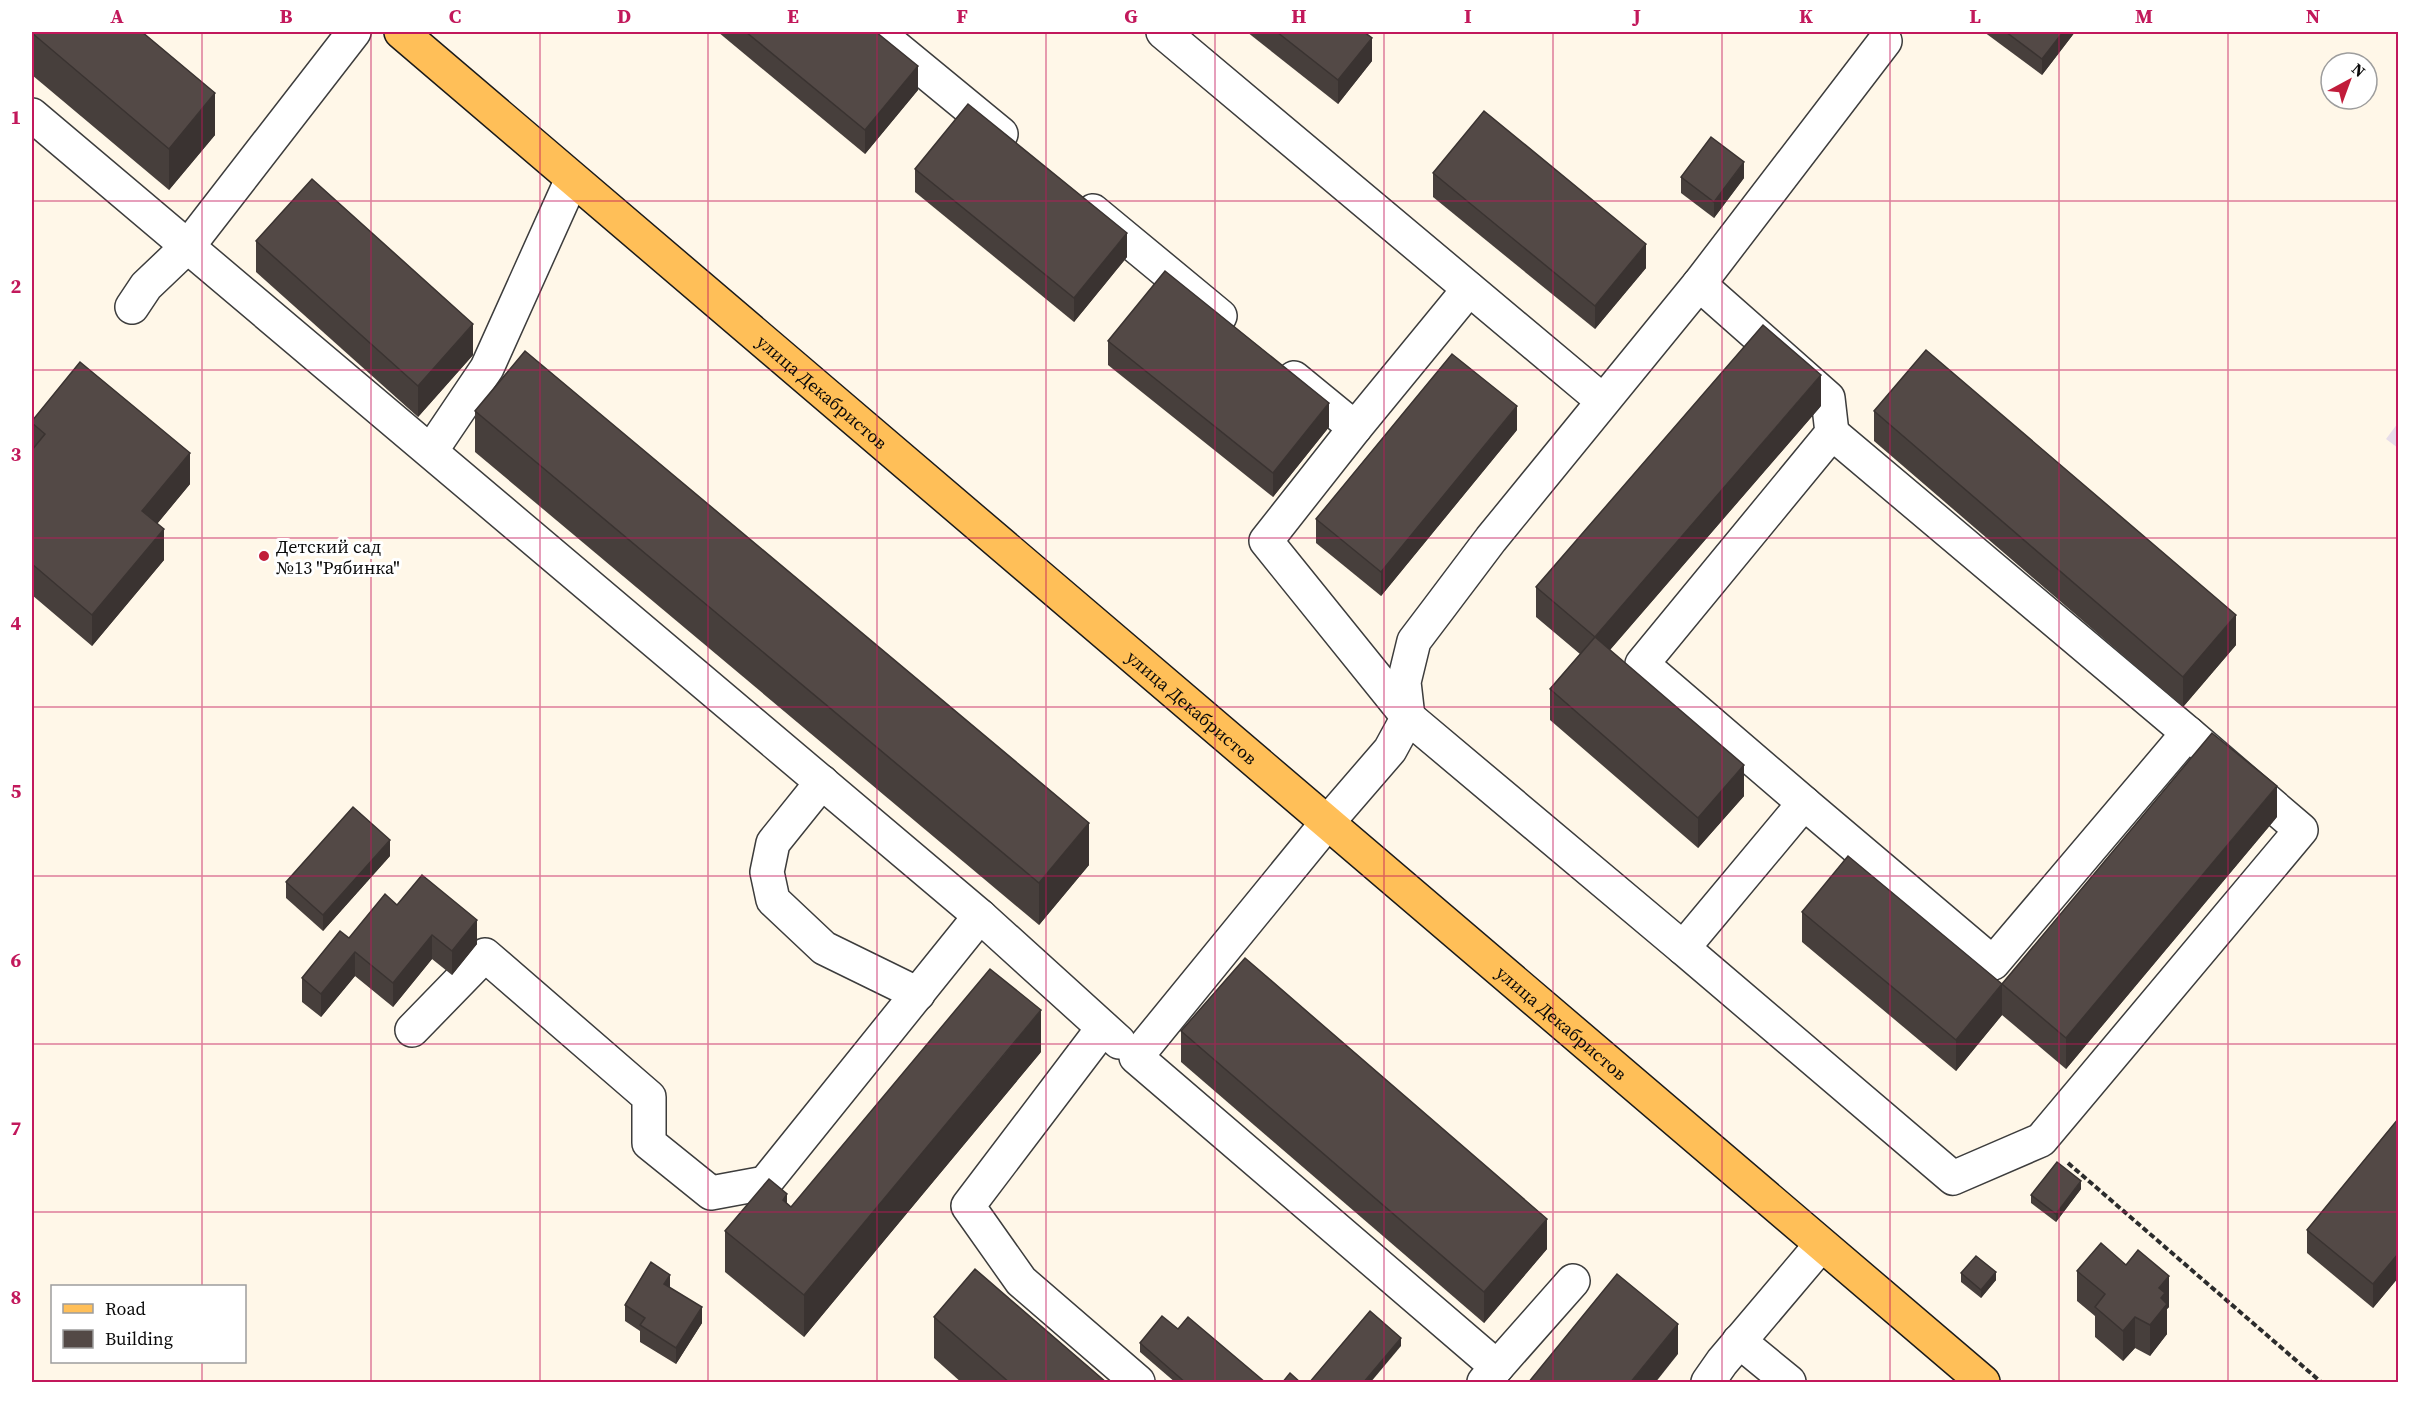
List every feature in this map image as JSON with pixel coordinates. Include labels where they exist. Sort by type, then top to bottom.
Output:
[{"type":"main road","name":"улица Декабристов","points":[[409,34],[572,179],[1983,1383]]},
{"type":"lane","points":[[132,307],[146,286],[189,245],[354,32]]},
{"type":"lane","points":[[877,32],[1024,153]]},
{"type":"lane","points":[[1163,32],[1603,401]]},
{"type":"lane","points":[[1136,1057],[1327,823],[1390,750],[1408,717],[1404,682],[1414,641],[1491,539],[1699,284],[1885,42]]},
{"type":"lane","points":[[32,115],[189,245],[980,916],[1490,1375],[1573,1281]]},
{"type":"lane","points":[[431,451],[487,368],[572,179]]},
{"type":"lane","points":[[1070,192],[1245,336]]},
{"type":"lane","points":[[1469,289],[1266,541],[1408,717],[1953,1178],[2041,1140],[2301,830],[1832,433],[1828,398],[1699,284]]},
{"type":"lane","points":[[1272,359],[1355,428]]},
{"type":"lane","points":[[1832,433],[1642,664],[1993,963],[2188,734]]},
{"type":"lane","points":[[822,782],[773,843],[767,872],[773,900],[825,948],[918,994]]},
{"type":"lane","points":[[1683,948],[1804,803]]},
{"type":"lane","points":[[412,1030],[485,955],[649,1097],[649,1143],[711,1193],[765,1183],[980,916]]},
{"type":"lane","points":[[1103,1028],[968,1206],[1021,1281],[1138,1383]]},
{"type":"lane","points":[[1708,1383],[1739,1341],[1821,1245]]},
{"type":"lane","points":[[1739,1341],[1790,1383]]},
{"type":"path","points":[[2041,1140],[2321,1383]]},
{"type":"shaded area","points":[[2398,423],[2398,448],[2386,439]]},
{"type":"building","points":[[32,32],[142,32],[215,93],[169,149]]},
{"type":"building","points":[[746,32],[876,32],[918,66],[865,130]]},
{"type":"building","points":[[1277,32],[1364,32],[1372,38],[1338,80]]},
{"type":"building","points":[[2006,32],[2063,32],[2042,59]]},
{"type":"building","points":[[968,104],[1127,233],[1074,298],[915,169]]},
{"type":"building","points":[[1484,111],[1646,244],[1595,306],[1433,173]]},
{"type":"building","points":[[1711,137],[1744,162],[1714,202],[1681,177]]},
{"type":"building","points":[[312,179],[473,324],[418,386],[256,241]]},
{"type":"building","points":[[1165,271],[1329,403],[1273,473],[1108,341]]},
{"type":"building","points":[[1763,325],[1821,375],[1595,637],[1536,587]]},
{"type":"building","points":[[1926,350],[2236,615],[2183,677],[1874,411]]},
{"type":"building","points":[[525,351],[1089,823],[1039,883],[475,411]]},
{"type":"building","points":[[1452,354],[1517,406],[1381,572],[1316,519]]},
{"type":"building","points":[[80,362],[190,453],[142,511],[164,529],[92,615],[32,564],[32,450],[45,434],[32,421]]},
{"type":"building","points":[[1595,637],[1744,765],[1698,818],[1550,689]]},
{"type":"building","points":[[2212,733],[2277,786],[2066,1038],[2002,984]]},
{"type":"building","points":[[353,807],[390,840],[323,915],[286,882]]},
{"type":"building","points":[[1848,856],[2002,984],[1956,1040],[1802,912]]},
{"type":"building","points":[[422,875],[477,920],[452,951],[432,935],[393,983],[355,952],[321,994],[302,978],[340,931],[349,938],[385,894],[397,905]]},
{"type":"building","points":[[1245,958],[1547,1219],[1484,1292],[1181,1031]]},
{"type":"building","points":[[990,969],[1041,1010],[804,1295],[725,1231],[769,1179],[787,1194],[783,1200],[791,1207]]},
{"type":"building","points":[[2398,1119],[2398,1254],[2373,1284],[2307,1230]]},
{"type":"building","points":[[2057,1162],[2081,1181],[2056,1214],[2031,1195]]},
{"type":"building","points":[[2101,1243],[2126,1265],[2138,1250],[2169,1276],[2159,1288],[2165,1293],[2161,1298],[2167,1304],[2150,1325],[2135,1317],[2123,1331],[2095,1307],[2105,1294],[2077,1271]]},
{"type":"building","points":[[1976,1256],[1996,1272],[1981,1290],[1961,1273]]},
{"type":"building","points":[[651,1262],[670,1275],[664,1284],[702,1307],[676,1348],[640,1325],[645,1318],[625,1305]]},
{"type":"building","points":[[975,1269],[1107,1383],[1010,1383],[934,1317]]},
{"type":"building","points":[[1617,1274],[1678,1324],[1630,1383],[1528,1383]]},
{"type":"building","points":[[1370,1311],[1401,1338],[1363,1383],[1309,1383]]},
{"type":"building","points":[[1162,1316],[1178,1329],[1188,1317],[1266,1383],[1186,1383],[1140,1343]]},
{"type":"building","points":[[1290,1373],[1301,1383],[1282,1383]]},
{"type":"place","name":"Детский сад №13 \"Рябинка\"","points":[[264,556]]}]
